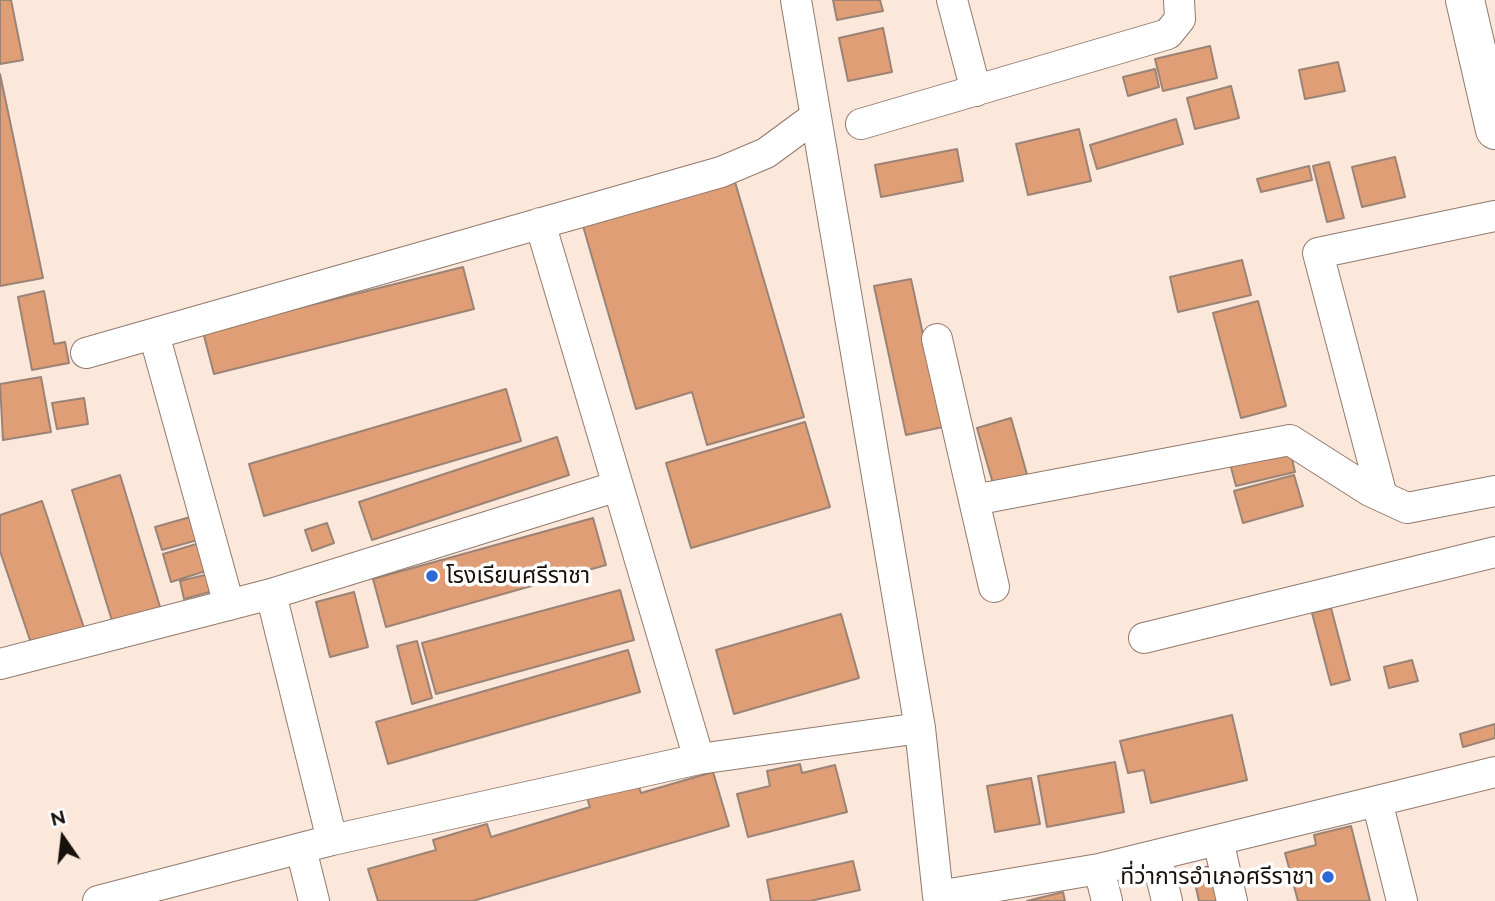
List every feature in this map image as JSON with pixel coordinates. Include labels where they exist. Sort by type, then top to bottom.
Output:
[{"type":"highway","points":[[1465,0],[1495,130]]},
{"type":"lane","points":[[796,0],[920,728],[928,898],[1099,869],[1495,772]]},
{"type":"lane","points":[[952,0],[976,91]]},
{"type":"lane","points":[[861,124],[1168,34],[1180,19],[1179,0]]},
{"type":"lane","points":[[86,353],[721,172],[766,153],[815,117]]},
{"type":"lane","points":[[1382,496],[1318,253],[1495,216]]},
{"type":"lane","points":[[540,223],[699,760]]},
{"type":"lane","points":[[153,334],[229,604]]},
{"type":"lane","points":[[937,339],[995,587]]},
{"type":"lane","points":[[974,500],[1290,440],[1382,496],[1407,508],[1495,491]]},
{"type":"lane","points":[[0,663],[271,594],[618,486]]},
{"type":"lane","points":[[1144,638],[1495,552]]},
{"type":"lane","points":[[271,594],[332,840]]},
{"type":"lane","points":[[98,901],[332,840],[699,760],[920,728]]},
{"type":"lane","points":[[1377,801],[1402,901]]},
{"type":"lane","points":[[1218,840],[1233,901]]},
{"type":"lane","points":[[301,849],[314,901]]},
{"type":"lane","points":[[1156,855],[1167,901]]},
{"type":"lane","points":[[1099,869],[1107,901]]},
{"type":"building","points":[[0,0],[11,0],[23,60],[0,64]]},
{"type":"building","points":[[833,0],[880,0],[883,11],[837,20]]},
{"type":"building","points":[[883,28],[892,72],[848,81],[839,38]]},
{"type":"building","points":[[1210,46],[1217,78],[1163,91],[1155,59]]},
{"type":"building","points":[[1338,62],[1345,91],[1305,99],[1299,70]]},
{"type":"building","points":[[1155,69],[1159,87],[1128,96],[1123,77]]},
{"type":"building","points":[[0,74],[43,278],[0,286]]},
{"type":"building","points":[[1231,86],[1239,118],[1195,129],[1187,98]]},
{"type":"building","points":[[1176,119],[1183,144],[1097,169],[1090,145]]},
{"type":"building","points":[[1079,129],[1091,181],[1028,195],[1016,144]]},
{"type":"building","points":[[957,149],[963,181],[881,197],[875,165]]},
{"type":"building","points":[[1395,157],[1405,197],[1362,207],[1352,167]]},
{"type":"building","points":[[1329,162],[1344,218],[1327,222],[1313,166]]},
{"type":"building","points":[[1309,166],[1312,180],[1261,192],[1257,179]]},
{"type":"building","points":[[733,175],[804,417],[707,445],[692,392],[636,409],[581,219]]},
{"type":"building","points":[[1242,260],[1251,295],[1178,312],[1170,277]]},
{"type":"building","points":[[463,267],[474,309],[214,374],[203,332]]},
{"type":"building","points":[[911,279],[943,427],[906,435],[874,286]]},
{"type":"building","points":[[44,291],[54,344],[65,342],[69,363],[32,370],[18,297]]},
{"type":"building","points":[[1258,301],[1286,406],[1241,418],[1213,313]]},
{"type":"building","points":[[41,377],[51,432],[3,440],[0,384]]},
{"type":"building","points":[[506,389],[521,441],[264,516],[249,464]]},
{"type":"building","points":[[84,398],[88,424],[57,429],[52,403]]},
{"type":"building","points":[[1011,418],[1028,478],[994,487],[977,428]]},
{"type":"building","points":[[805,422],[830,507],[691,548],[666,463]]},
{"type":"building","points":[[557,437],[569,475],[372,540],[359,502]]},
{"type":"building","points":[[1289,446],[1295,472],[1236,486],[1229,460]]},
{"type":"building","points":[[120,475],[161,610],[113,624],[72,490]]},
{"type":"building","points":[[1294,475],[1303,506],[1243,523],[1234,491]]},
{"type":"building","points":[[42,501],[84,628],[32,646],[0,551],[0,515]]},
{"type":"building","points":[[194,516],[201,539],[162,550],[155,527]]},
{"type":"building","points":[[593,518],[606,565],[386,627],[373,579]]},
{"type":"building","points":[[327,523],[334,543],[312,551],[305,530]]},
{"type":"building","points":[[203,542],[212,569],[171,582],[163,554]]},
{"type":"building","points":[[213,573],[217,590],[184,599],[180,581]]},
{"type":"building","points":[[620,590],[634,640],[436,694],[422,643]]},
{"type":"building","points":[[354,592],[368,647],[330,657],[316,602]]},
{"type":"building","points":[[1331,608],[1350,680],[1331,685],[1312,613]]},
{"type":"building","points":[[841,614],[859,678],[734,714],[716,650]]},
{"type":"building","points":[[417,641],[432,698],[412,704],[397,646]]},
{"type":"building","points":[[628,650],[640,692],[388,764],[376,722]]},
{"type":"building","points":[[1412,660],[1418,681],[1389,688],[1384,667]]},
{"type":"building","points":[[1232,715],[1247,780],[1151,803],[1144,770],[1128,773],[1120,741]]},
{"type":"building","points":[[1495,724],[1495,738],[1463,747],[1460,734]]},
{"type":"building","points":[[1115,762],[1124,812],[1047,827],[1038,776]]},
{"type":"building","points":[[800,764],[802,773],[835,765],[847,812],[748,837],[737,794],[770,786],[767,771]]},
{"type":"building","points":[[713,772],[729,826],[473,901],[378,901],[368,869],[436,850],[433,840],[487,824],[491,837],[590,807],[586,795],[637,781],[641,793]]},
{"type":"building","points":[[1031,778],[1040,824],[995,832],[987,786]]},
{"type":"building","name":"ที่ว่าการอำเภอศรีราชา","points":[[1351,826],[1370,901],[1298,901],[1285,853],[1316,845],[1314,835]]},
{"type":"building","points":[[853,861],[860,890],[810,901],[771,901],[767,880]]},
{"type":"building","points":[[1224,863],[1232,901],[1199,901],[1192,870]]},
{"type":"building","points":[[1063,892],[1065,901],[1027,901]]},
{"type":"place","name":"โรงเรียนศรีราชา","points":[[432,576]]},
{"type":"place","name":"ที่ว่าการอำเภอศรีราชา","points":[[1328,877]]}]
